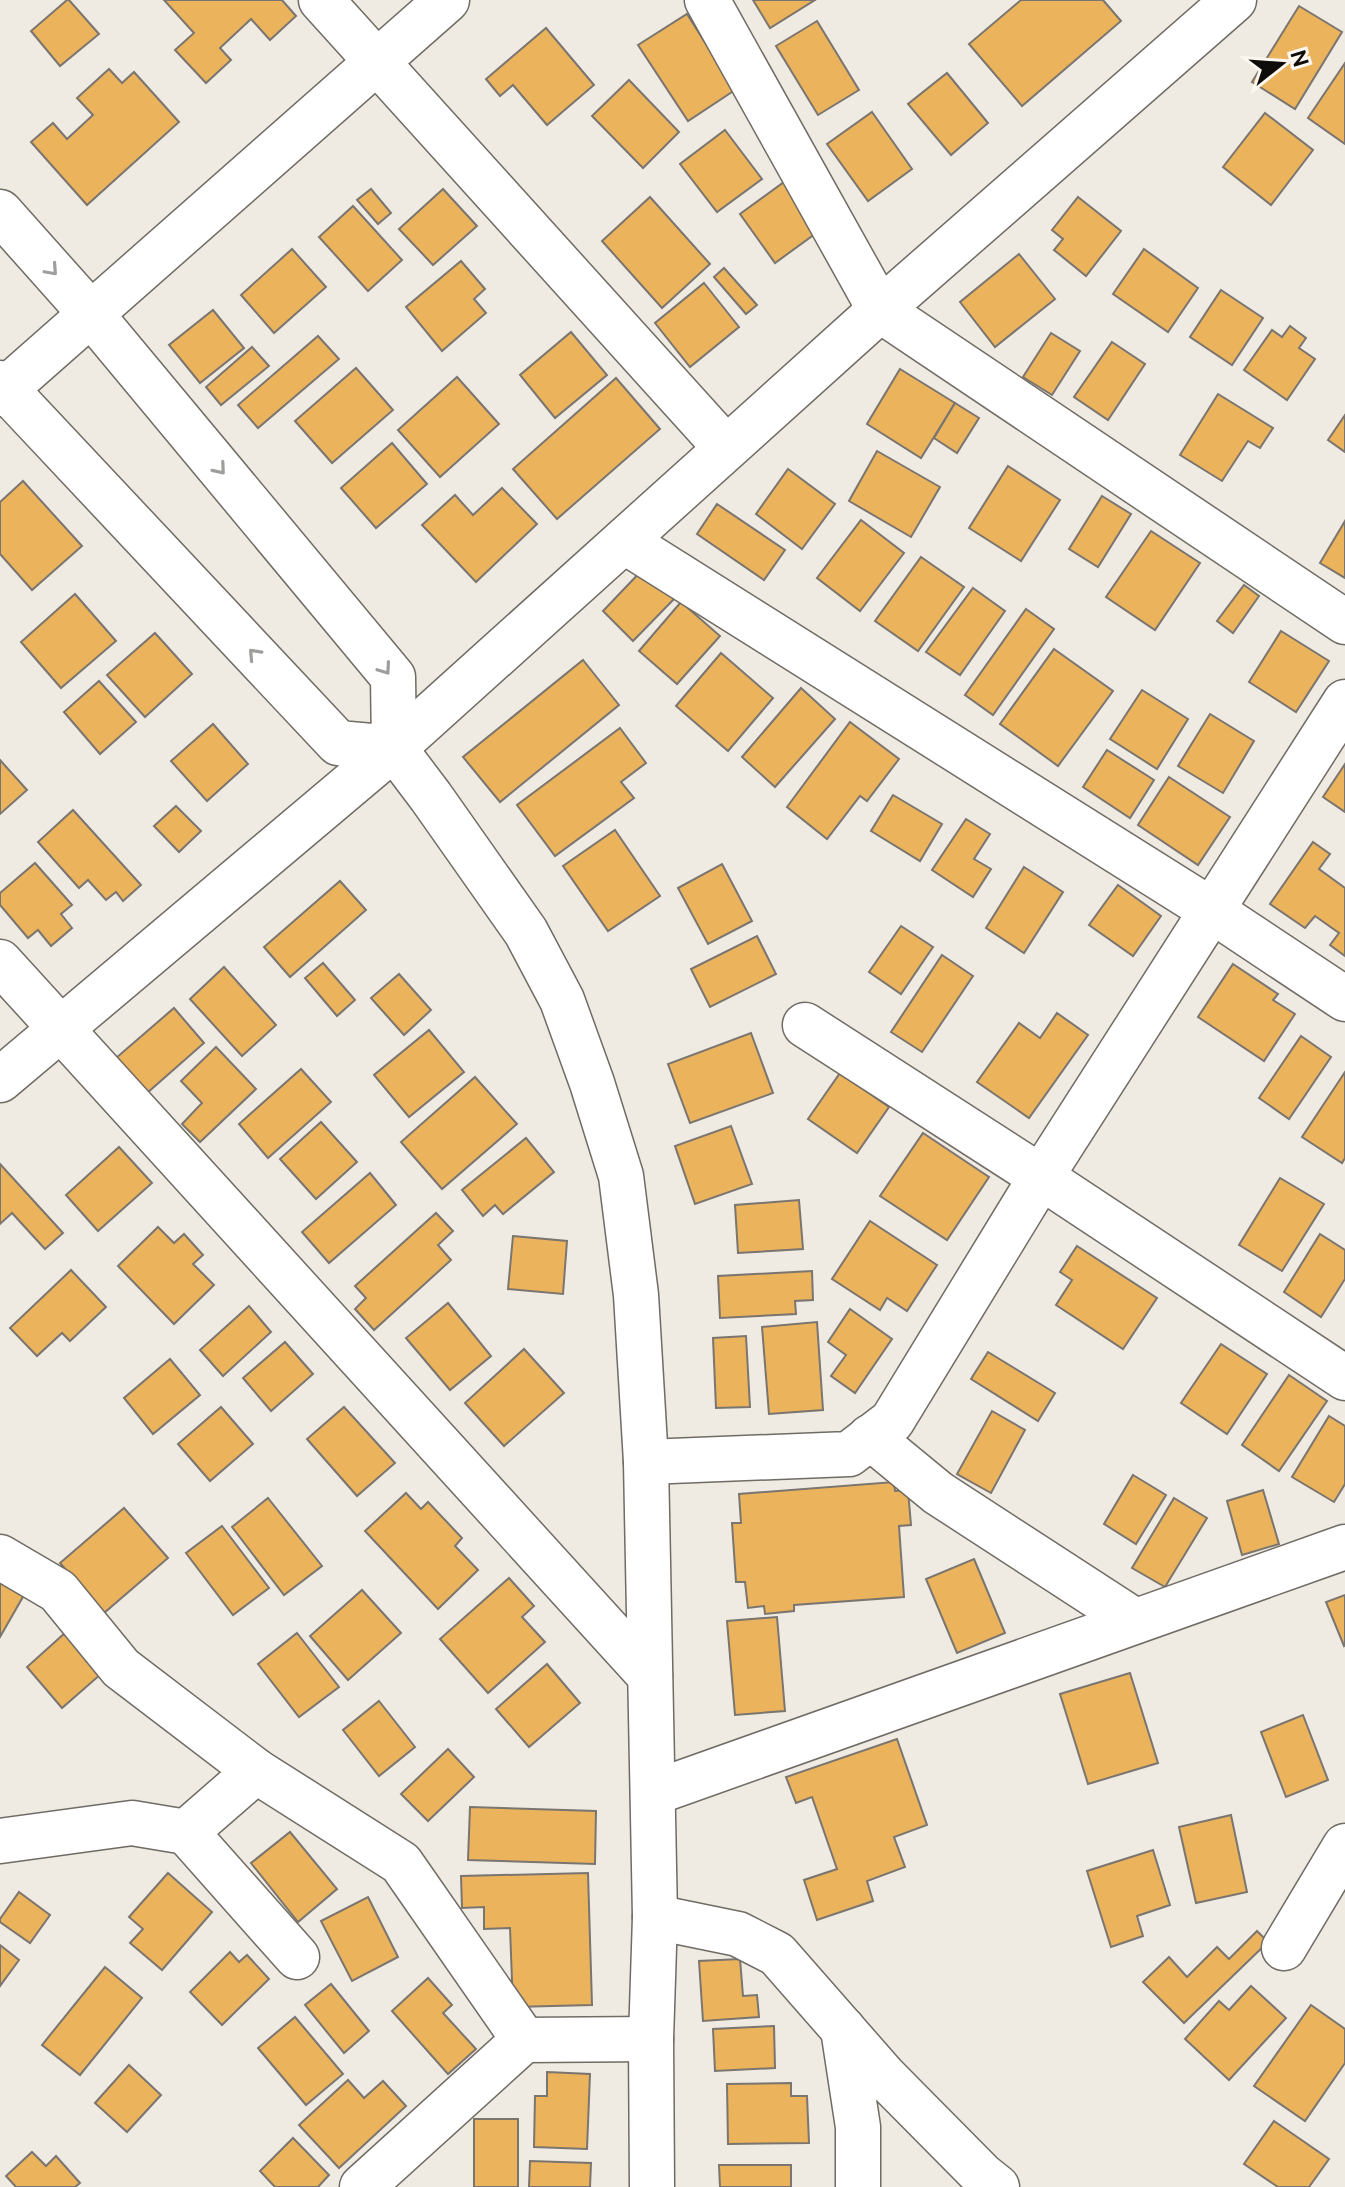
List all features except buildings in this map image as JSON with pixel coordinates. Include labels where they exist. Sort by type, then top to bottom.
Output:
[{"type":"street","points":[[321,0],[726,448]]},
{"type":"street","points":[[394,748],[338,743],[2,389],[447,0]]},
{"type":"street","points":[[707,0],[880,310],[1345,622]]},
{"type":"street","points":[[0,1080],[394,748],[880,310],[1234,0]]},
{"type":"street","points":[[0,212],[91,314],[393,677],[394,748],[526,932],[562,1000],[592,1083],[621,1176],[636,1295],[646,1462],[655,1917],[651,2039],[652,2187]]},
{"type":"street","points":[[624,541],[1211,910],[1345,999]]},
{"type":"street","points":[[646,1462],[849,1454],[892,1421],[1041,1177],[1345,702]]},
{"type":"street","points":[[0,962],[650,1676]]},
{"type":"street","points":[[805,1025],[1345,1378]]},
{"type":"street","points":[[870,1437],[938,1493],[1135,1621]]},
{"type":"street","points":[[653,1793],[1345,1547]]},
{"type":"street","points":[[0,1557],[58,1591],[121,1668],[256,1771],[401,1863],[524,2040]]},
{"type":"street","points":[[186,1832],[256,1771]]},
{"type":"street","points":[[0,1841],[132,1823],[186,1832],[297,1957]]},
{"type":"street","points":[[1284,1948],[1345,1846]]},
{"type":"street","points":[[655,1917],[738,1934],[777,1954],[884,2076],[988,2183]]},
{"type":"street","points":[[843,2029],[858,2127],[858,2187]]},
{"type":"street","points":[[362,2187],[524,2040],[651,2039]]}]
